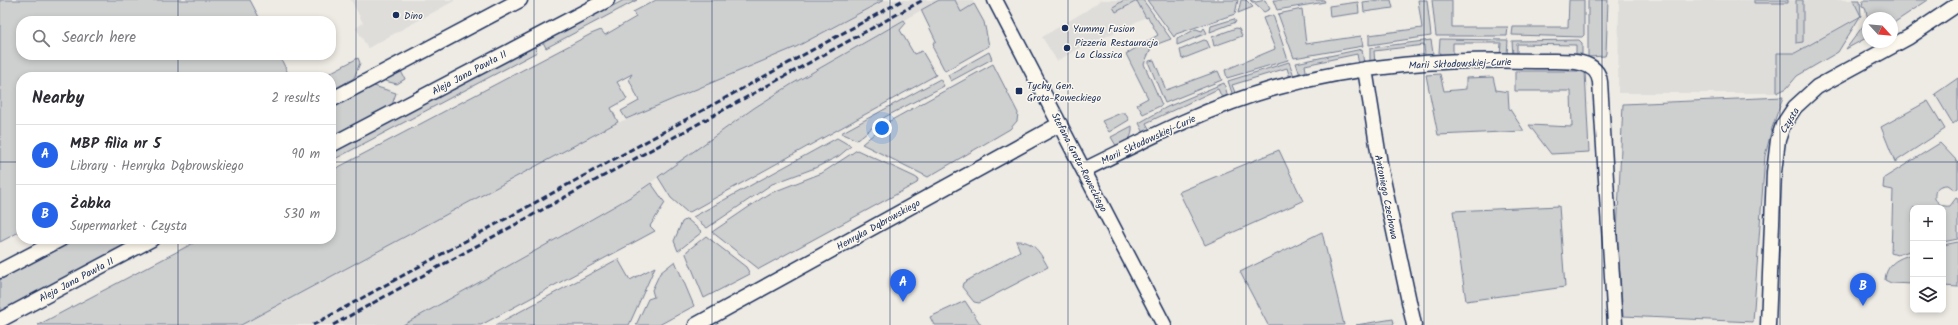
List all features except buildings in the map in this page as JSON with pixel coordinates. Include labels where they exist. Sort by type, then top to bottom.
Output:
[{"type":"street","points":[[336,97],[520,0]]},
{"type":"street","name":"Aleja Jana Pawła II","points":[[336,142],[608,0]]},
{"type":"street","name":"Stefana Grota-Roweckiego","points":[[996,3],[1164,325]]},
{"type":"street","name":"Czysta","points":[[1768,325],[1774,172],[1778,140],[1783,125],[1795,107],[1817,87],[1899,43],[1958,4]]},
{"type":"street","name":"Marii Skłodowskiej-Curie","points":[[1084,170],[1175,125],[1245,98],[1299,82],[1365,69],[1436,62],[1510,61],[1581,63],[1594,68],[1600,82],[1615,325]]},
{"type":"street","name":"Antoniego Czechowa","points":[[1365,69],[1381,170],[1414,325]]},
{"type":"street","name":"Henryka Dąbrowskiego","points":[[696,325],[1060,124]]},
{"type":"street","points":[[0,271],[51,244]]},
{"type":"street","name":"Aleja Jana Pawła II","points":[[0,320],[143,244]]},
{"type":"shaded area","points":[[0,0],[250,0],[258,16],[16,16],[16,60],[282,60],[288,72],[16,72],[16,234],[0,242]]},
{"type":"shaded area","points":[[351,0],[454,1],[368,48],[356,28],[363,23]]},
{"type":"shaded area","points":[[624,0],[637,0],[546,48],[543,42]]},
{"type":"shaded area","points":[[656,0],[884,0],[796,47],[626,119],[621,111],[639,101],[629,79],[632,74],[617,82],[627,99],[611,108],[618,122],[241,325],[38,325],[192,244],[336,244],[336,168],[591,34],[601,30],[605,35],[636,17],[633,12]]},
{"type":"shaded area","points":[[885,0],[939,0],[792,84],[754,108],[632,196],[403,325],[241,325],[613,125],[796,47]]},
{"type":"shaded area","points":[[939,0],[955,0],[961,12],[974,4],[984,22],[989,46],[945,71],[933,48],[933,43],[936,41],[921,10]]},
{"type":"shaded area","points":[[955,0],[972,0],[974,4],[961,12]]},
{"type":"shaded area","points":[[1101,0],[1138,0],[1148,16],[1091,44],[1090,42],[1057,61],[1042,37]]},
{"type":"shaded area","points":[[1124,0],[1143,0],[1171,39],[1152,46],[1144,64],[1162,105],[1143,114],[1137,104],[1148,98],[1126,54],[1158,35],[1148,17],[1146,18],[1137,1],[1116,12],[1113,7]]},
{"type":"shaded area","points":[[1147,0],[1238,0],[1235,14],[1176,34],[1174,37]]},
{"type":"shaded area","points":[[1241,0],[1246,0],[1253,7],[1238,13]]},
{"type":"shaded area","points":[[1250,0],[1256,2],[1265,0],[1270,9],[1264,12]]},
{"type":"shaded area","points":[[1273,0],[1324,0],[1325,2],[1277,10]]},
{"type":"shaded area","points":[[1391,0],[1393,8],[1364,12],[1363,2]]},
{"type":"shaded area","points":[[1418,0],[1427,0],[1431,36],[1369,45],[1369,35],[1422,28]]},
{"type":"shaded area","points":[[1432,0],[1452,0],[1452,27],[1508,27],[1507,36],[1436,36]]},
{"type":"shaded area","points":[[1569,0],[1584,0],[1584,35],[1582,37],[1512,35],[1513,27],[1568,27]]},
{"type":"shaded area","points":[[1588,0],[1608,0],[1605,56],[1588,57]]},
{"type":"shaded area","points":[[1619,0],[1853,0],[1861,15],[1795,53],[1777,53],[1777,93],[1618,93]]},
{"type":"shaded area","points":[[1754,0],[1788,0],[1788,3],[1754,3]]},
{"type":"shaded area","points":[[1796,0],[1803,0],[1803,42],[1796,43]]},
{"type":"shaded area","points":[[1853,0],[1860,0],[1861,15]]},
{"type":"shaded area","points":[[1863,0],[1928,0],[1898,20],[1898,12],[1866,12],[1865,7],[1862,6]]},
{"type":"shaded area","points":[[1358,2],[1359,13],[1330,17],[1329,6]]},
{"type":"shaded area","points":[[1302,9],[1306,44],[1361,36],[1363,46],[1294,58],[1278,14]]},
{"type":"shaded area","points":[[1273,15],[1288,60],[1227,78],[1225,70],[1275,49],[1263,18]]},
{"type":"shaded area","points":[[1860,17],[1838,52],[1797,76],[1787,88],[1777,93],[1777,53],[1795,53]]},
{"type":"shaded area","points":[[1234,19],[1236,22],[1210,32],[1211,26]]},
{"type":"shaded area","points":[[904,20],[906,23],[900,30],[914,54],[922,51],[936,75],[688,213],[671,198],[658,177],[754,108],[792,84]]},
{"type":"shaded area","points":[[1862,27],[1862,40],[1846,49]]},
{"type":"shaded area","points":[[1204,28],[1207,33],[1177,45],[1177,39],[1196,29],[1202,31]]},
{"type":"shaded area","points":[[1236,28],[1239,29],[1242,36],[1214,46],[1212,37]]},
{"type":"shaded area","points":[[1440,39],[1508,40],[1507,55],[1500,56],[1501,43],[1453,43],[1453,55],[1443,56],[1439,53]]},
{"type":"shaded area","points":[[1204,40],[1207,41],[1210,48],[1182,59],[1180,50]]},
{"type":"shaded area","points":[[1431,40],[1432,56],[1425,56],[1424,45],[1374,51],[1375,64],[1370,63],[1370,48]]},
{"type":"shaded area","points":[[1579,40],[1582,43],[1582,54],[1576,54],[1576,45],[1517,44],[1517,55],[1513,56],[1512,41]]},
{"type":"shaded area","points":[[535,46],[537,52],[336,158],[336,150]]},
{"type":"shaded area","points":[[1362,49],[1364,64],[1359,65],[1357,54],[1305,65],[1307,76],[1300,75],[1296,63]]},
{"type":"shaded area","points":[[989,52],[992,59],[951,81],[948,75]]},
{"type":"shaded area","points":[[358,58],[360,63],[354,78],[336,88],[336,72],[331,72]]},
{"type":"shaded area","points":[[1154,60],[1166,90],[1218,71],[1222,80],[1165,103],[1149,64],[1149,61]]},
{"type":"shaded area","points":[[1289,62],[1294,76],[1290,78],[1287,68],[1232,85],[1236,95],[1233,96],[1228,81]]},
{"type":"shaded area","points":[[993,64],[1018,113],[1017,121],[1010,129],[928,177],[862,144],[888,122]]},
{"type":"shaded area","points":[[401,71],[405,79],[397,84],[385,81],[385,79]]},
{"type":"shaded area","points":[[1515,71],[1585,71],[1589,152],[1551,154],[1529,125],[1572,127],[1571,91],[1515,91]]},
{"type":"shaded area","points":[[1440,74],[1444,91],[1466,89],[1466,78],[1493,77],[1496,90],[1508,92],[1509,108],[1524,131],[1438,135],[1426,75]]},
{"type":"shaded area","points":[[1958,78],[1958,120],[1953,124],[1935,94]]},
{"type":"shaded area","points":[[940,79],[944,86],[885,117],[857,140],[841,133]]},
{"type":"shaded area","points":[[1224,83],[1228,97],[1223,100],[1218,89],[1146,123],[1151,132],[1145,135],[1139,123],[1167,107]]},
{"type":"shaded area","points":[[374,86],[396,93],[392,105],[336,135],[336,105]]},
{"type":"shaded area","points":[[1783,97],[1772,128],[1765,156],[1753,322],[1623,316],[1617,235],[1623,104]]},
{"type":"shaded area","points":[[1928,101],[1945,129],[1895,162],[1881,127]]},
{"type":"shaded area","points":[[1121,113],[1125,113],[1129,120],[1109,132],[1102,121]]},
{"type":"shaded area","points":[[1132,126],[1132,134],[1127,142],[1118,149],[1111,137]]},
{"type":"shaded area","points":[[837,138],[851,146],[839,156],[815,168],[772,184],[707,228],[693,217]]},
{"type":"shaded area","points":[[1940,143],[1958,162],[1958,188],[1955,190],[1948,185],[1939,187],[1936,190],[1935,199],[1941,205],[1910,205],[1910,251],[1897,255],[1891,253],[1893,190],[1883,188],[1884,178]]},
{"type":"shaded area","points":[[857,150],[915,177],[918,179],[917,183],[759,269],[712,232],[768,194],[822,173]]},
{"type":"shaded area","points":[[1279,150],[1303,201],[1205,245],[1179,192]]},
{"type":"shaded area","points":[[651,183],[665,203],[650,226],[655,231],[481,325],[403,325],[592,219],[632,196]]},
{"type":"shaded area","points":[[1956,198],[1958,199],[1958,239],[1946,241],[1946,206],[1950,206]]},
{"type":"shaded area","points":[[1559,206],[1565,287],[1466,301],[1453,211]]},
{"type":"shaded area","points":[[687,219],[702,232],[678,251],[674,241],[682,222]]},
{"type":"shaded area","points":[[1322,232],[1344,325],[1268,325],[1240,272]]},
{"type":"shaded area","points":[[706,236],[746,267],[750,274],[704,298],[686,254],[687,251]]},
{"type":"shaded area","points":[[1016,241],[1022,241],[1036,248],[1048,267],[979,303],[974,302],[962,287],[963,283],[1020,251]]},
{"type":"shaded area","points":[[1958,242],[1958,287],[1946,286],[1946,244]]},
{"type":"shaded area","points":[[65,244],[129,244],[0,312],[0,278]]},
{"type":"shaded area","points":[[1910,255],[1910,284],[1891,283],[1885,280],[1890,266],[1902,258]]},
{"type":"shaded area","points":[[618,259],[630,280],[655,267],[629,325],[495,325]]},
{"type":"shaded area","points":[[675,261],[694,306],[659,325],[636,325],[648,299],[654,297],[652,290],[660,273]]},
{"type":"shaded area","points":[[965,301],[981,325],[934,325],[930,317]]},
{"type":"shaded area","points":[[1393,319],[1394,324],[1391,325],[1356,325]]},
{"type":"railway","points":[[313,325],[903,0]]},
{"type":"railway","points":[[333,325],[923,0]]},
{"type":"place","name":"Dino","points":[[396,15]]},
{"type":"place","name":"Yummy Fusion","points":[[1065,28]]},
{"type":"place","name":"Pizzeria Restauracja La Classica","points":[[1067,48]]},
{"type":"place","name":"Tychy Gen. Grota-Roweckiego","points":[[1019,91]]},
{"type":"place","name":"MBP filia nr 5","points":[[903,302]]},
{"type":"place","name":"Żabka","points":[[1863,306]]}]
